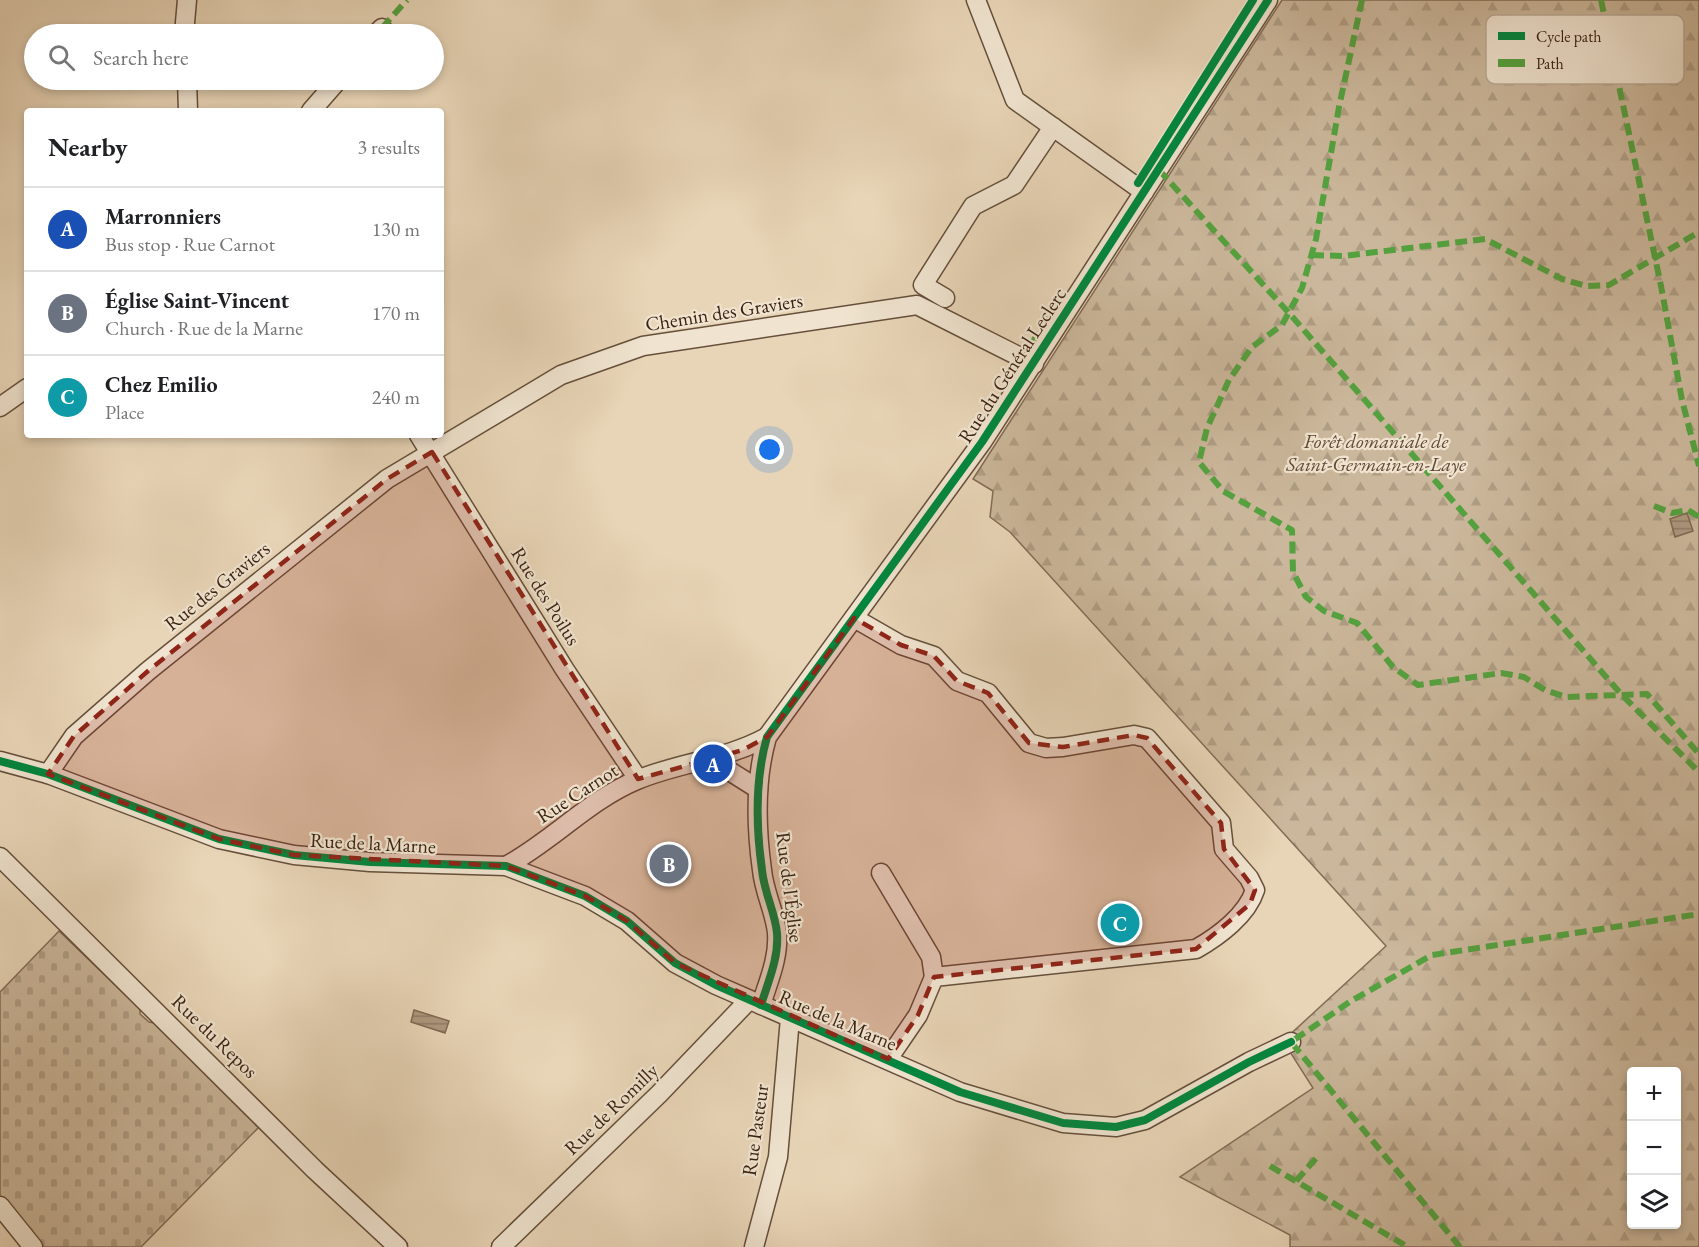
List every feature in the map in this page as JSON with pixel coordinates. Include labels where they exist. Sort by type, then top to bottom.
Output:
[{"type":"street","points":[[185,24],[187,0]]},
{"type":"street","points":[[976,0],[1015,100],[1144,192]]},
{"type":"street","name":"Rue du Général Leclerc","points":[[768,737],[982,442],[1268,0]]},
{"type":"street","points":[[187,90],[188,108]]},
{"type":"street","points":[[314,108],[329,90]]},
{"type":"street","points":[[945,298],[923,285],[973,206],[1014,185],[1053,127]]},
{"type":"street","name":"Chemin des Graviers","points":[[432,452],[561,375],[643,346],[917,305],[1034,364]]},
{"type":"street","points":[[0,407],[24,390]]},
{"type":"street","name":"Rue des Poilus","points":[[421,438],[565,670],[638,779]]},
{"type":"street","name":"Rue des Graviers","points":[[48,774],[74,736],[148,671],[387,479],[432,452]]},
{"type":"street","points":[[854,618],[901,645],[934,656],[957,681],[988,693],[1029,743],[1046,748],[1134,735],[1147,738],[1221,824],[1224,849],[1249,878],[1255,890],[1250,904],[1211,941],[1196,949],[934,977]]},
{"type":"street","name":"Rue Carnot","points":[[506,866],[529,853],[560,828],[618,789],[638,779],[743,750],[768,737]]},
{"type":"street","name":"Rue de l'Église","points":[[755,1003],[776,956],[777,934],[762,872],[758,789],[759,763],[768,737]]},
{"type":"street","points":[[712,760],[758,789]]},
{"type":"street","name":"Rue de la Marne","points":[[0,761],[48,774],[219,839],[294,855],[370,862],[506,866],[585,896],[627,921],[675,963],[716,985],[960,1092],[1063,1124],[1116,1127],[1145,1120],[1249,1062],[1291,1042]]},
{"type":"street","name":"Rue du Repos","points":[[0,857],[315,1170],[398,1247]]},
{"type":"street","points":[[881,873],[931,957],[934,977],[918,1016],[888,1059]]},
{"type":"street","name":"Rue de Romilly","points":[[501,1247],[755,1003]]},
{"type":"street","name":"Rue Pasteur","points":[[754,1247],[778,1157],[790,1018]]},
{"type":"street","points":[[0,1206],[33,1247]]},
{"type":"highlighted area","points":[[432,452],[638,779],[743,750],[767,737],[854,618],[901,645],[934,656],[957,681],[988,693],[1029,743],[1063,747],[1134,735],[1147,738],[1221,823],[1224,849],[1255,890],[1250,904],[1196,949],[934,977],[918,1015],[888,1059],[675,963],[627,921],[585,896],[506,866],[294,855],[219,839],[48,774],[74,736],[148,671],[387,479]]},
{"type":"green space","name":"Forêt domaniale de Saint-Germain-en-Laye","points":[[1282,0],[1699,0],[1699,1247],[1290,1247],[1290,1235],[1180,1177],[1313,1088],[1283,1041],[1386,946],[1010,532],[990,517],[993,491],[973,479]]},
{"type":"green space","points":[[59,931],[140,1009],[140,1014],[149,1022],[155,1023],[259,1127],[141,1247],[41,1247],[0,1197],[0,992]]},
{"type":"shaded area","points":[[1687,513],[1693,531],[1675,537],[1670,519]]},
{"type":"shaded area","points":[[414,1010],[449,1021],[445,1033],[411,1022]]},
{"type":"marked path","points":[[386,24],[407,0]]},
{"type":"marked path","points":[[1362,0],[1339,107],[1316,239],[1302,288],[1282,325],[1252,347],[1229,380],[1207,428],[1199,462],[1223,491],[1292,530],[1293,572],[1306,597],[1324,611],[1357,623],[1393,667],[1418,685],[1501,673],[1524,677],[1545,690],[1566,697],[1647,694],[1699,754]]},
{"type":"marked path","points":[[1601,0],[1604,15]]},
{"type":"marked path","points":[[1619,84],[1661,286],[1682,400],[1699,466]]},
{"type":"marked path","points":[[1159,170],[1289,313],[1621,694],[1699,772]]},
{"type":"marked path","points":[[1312,255],[1343,256],[1485,239],[1562,279],[1586,286],[1609,285],[1699,232]]},
{"type":"marked path","points":[[1023,358],[1051,312]]},
{"type":"marked path","points":[[1654,506],[1672,513],[1688,510],[1699,517]]},
{"type":"marked path","points":[[1460,1247],[1291,1042],[1351,1001],[1432,955],[1699,914]]},
{"type":"marked path","points":[[1296,1181],[1317,1157]]},
{"type":"marked path","points":[[1270,1166],[1408,1247]]},
{"type":"cycle path","points":[[1138,183],[1253,0]]},
{"type":"cycle path","points":[[761,1005],[772,970],[777,942],[776,925],[763,878],[759,837],[760,769],[767,737],[982,442],[1268,0]]},
{"type":"cycle path","points":[[0,761],[48,774],[219,839],[294,855],[370,862],[506,866],[585,896],[627,921],[675,963],[716,985],[960,1092],[1063,1123],[1116,1127],[1145,1120],[1249,1062],[1291,1042]]},
{"type":"place","name":"Marronniers","points":[[713,764]]},
{"type":"place","name":"Église Saint-Vincent","points":[[669,864]]},
{"type":"place","name":"Chez Emilio","points":[[1120,923]]}]
